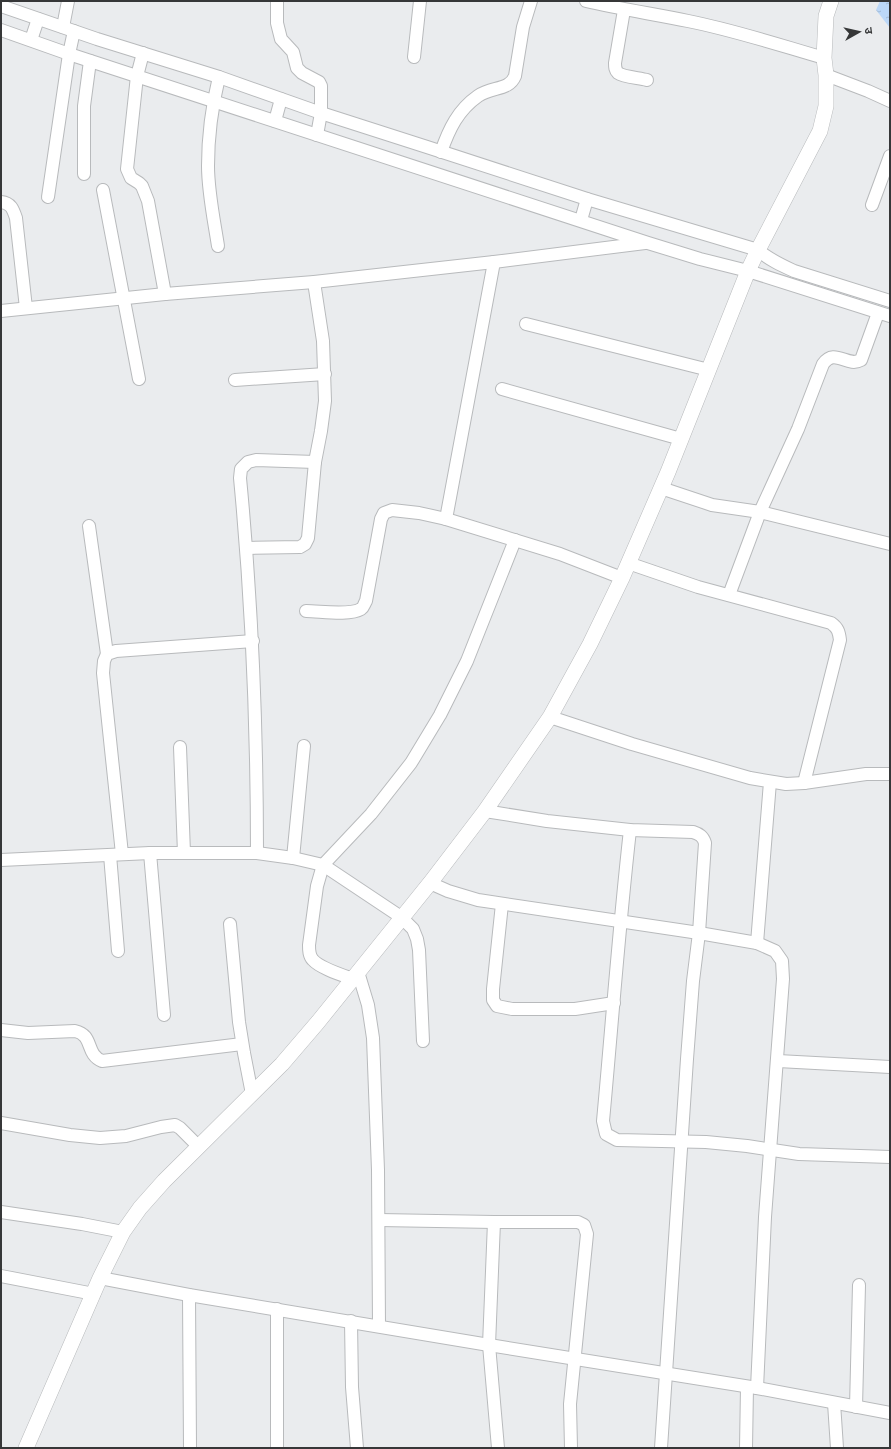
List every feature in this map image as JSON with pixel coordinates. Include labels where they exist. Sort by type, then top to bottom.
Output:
[{"type":"street","points":[[48,197],[69,54],[68,1]]},
{"type":"street","points":[[277,1],[277,23],[280,39],[293,52],[297,68],[302,73],[319,82],[322,86],[317,135]]},
{"type":"street","points":[[414,57],[420,1]]},
{"type":"street","points":[[441,152],[454,121],[465,106],[479,95],[491,89],[508,86],[512,83],[515,76],[523,27],[531,1]]},
{"type":"street","points":[[586,1],[624,10],[689,21],[824,58]]},
{"type":"street","points":[[26,1448],[100,1278],[123,1232],[140,1208],[164,1181],[282,1064],[318,1022],[356,976],[401,917],[430,883],[485,811],[550,717],[590,644],[622,578],[661,488],[748,272],[820,131],[826,106],[826,75],[824,58],[826,16],[831,1]]},
{"type":"street","points":[[1,6],[320,113],[587,199],[758,250],[779,264],[794,271],[890,301]]},
{"type":"street","points":[[624,10],[615,69],[621,74],[647,80]]},
{"type":"street","points":[[31,40],[38,19]]},
{"type":"street","points":[[1,30],[90,61],[648,243],[748,272],[884,315],[861,360],[853,362],[832,357],[826,359],[823,364],[798,429],[760,512],[729,595]]},
{"type":"street","points":[[143,54],[137,76],[127,169],[131,178],[142,186],[148,201],[165,294]]},
{"type":"street","points":[[84,174],[84,106],[90,61]]},
{"type":"street","points":[[826,75],[868,91],[890,102]]},
{"type":"street","points":[[218,246],[208,167],[209,132],[213,100],[219,78]]},
{"type":"street","points":[[275,121],[281,99]]},
{"type":"street","points":[[420,168],[426,147]]},
{"type":"street","points":[[872,205],[890,156]]},
{"type":"street","points":[[104,190],[139,379]]},
{"type":"street","points":[[581,220],[587,199]]},
{"type":"street","points":[[1,202],[6,202],[13,209],[16,218],[26,308]]},
{"type":"street","points":[[1,311],[165,294],[314,282],[648,243]]},
{"type":"street","points":[[446,519],[494,262]]},
{"type":"street","points":[[247,548],[300,547],[305,544],[308,538],[315,462],[325,401],[323,341],[314,282]]},
{"type":"street","points":[[526,324],[709,370]]},
{"type":"street","points":[[235,380],[325,374]]},
{"type":"street","points":[[502,389],[624,424],[681,438]]},
{"type":"street","points":[[257,853],[257,746],[253,641],[247,548],[240,478],[241,469],[248,462],[256,460],[315,462]]},
{"type":"street","points":[[661,488],[712,505],[760,512],[890,544]]},
{"type":"street","points":[[306,611],[348,612],[357,611],[363,608],[366,601],[381,519],[384,513],[392,510],[419,513],[446,519],[560,554],[622,578]]},
{"type":"street","points":[[90,526],[107,654],[104,661],[104,673],[122,854]]},
{"type":"street","points":[[356,976],[321,966],[309,955],[316,886],[323,865],[371,814],[411,763],[440,715],[466,661],[514,540]]},
{"type":"street","points":[[628,563],[698,586],[831,623],[836,627],[840,633],[840,640],[804,783]]},
{"type":"street","points":[[107,654],[253,641]]},
{"type":"street","points":[[550,717],[632,744],[750,778],[770,782],[786,784],[804,783],[866,774],[890,774]]},
{"type":"street","points":[[292,858],[304,746]]},
{"type":"street","points":[[180,747],[184,853]]},
{"type":"street","points":[[757,943],[770,782]]},
{"type":"street","points":[[485,811],[547,821],[630,830],[693,832],[699,834],[703,838],[705,852],[691,996],[662,1448]]},
{"type":"street","points":[[630,830],[620,921],[603,1121],[606,1134],[616,1140],[682,1141],[747,1146],[799,1154],[890,1157]]},
{"type":"street","points":[[150,853],[164,1015]]},
{"type":"street","points":[[1,860],[110,854],[257,853],[292,858],[323,865],[401,917],[413,929],[417,939],[420,966],[423,1041]]},
{"type":"street","points":[[110,854],[118,951]]},
{"type":"street","points":[[430,883],[448,891],[478,900],[757,943],[774,951],[782,961],[783,979],[778,1061],[746,1448]]},
{"type":"street","points":[[502,904],[493,989],[493,1000],[497,1006],[512,1008],[575,1009],[614,1003]]},
{"type":"street","points":[[230,924],[234,977],[242,1044],[252,1094]]},
{"type":"street","points":[[356,976],[368,1005],[372,1038],[379,1220],[379,1326]]},
{"type":"street","points":[[1,1030],[28,1033],[69,1031],[82,1032],[96,1059],[102,1061],[242,1044]]},
{"type":"street","points":[[778,1061],[890,1067]]},
{"type":"street","points":[[1,1123],[70,1135],[100,1138],[126,1136],[165,1126],[175,1125],[199,1147]]},
{"type":"street","points":[[1,1212],[82,1224],[123,1232]]},
{"type":"street","points":[[379,1220],[578,1222],[584,1225],[587,1234],[576,1359],[570,1404],[571,1448]]},
{"type":"street","points":[[494,1222],[489,1345],[498,1448]]},
{"type":"street","points":[[1,1276],[94,1294]]},
{"type":"street","points":[[100,1278],[666,1375],[752,1388],[890,1413]]},
{"type":"street","points":[[856,1406],[859,1285]]},
{"type":"street","points":[[189,1294],[190,1448]]},
{"type":"street","points":[[277,1309],[277,1448]]},
{"type":"street","points":[[351,1321],[352,1387],[357,1448]]},
{"type":"street","points":[[834,1403],[837,1448]]},
{"type":"water","points":[[880,1],[890,1],[890,28],[876,10]]}]
